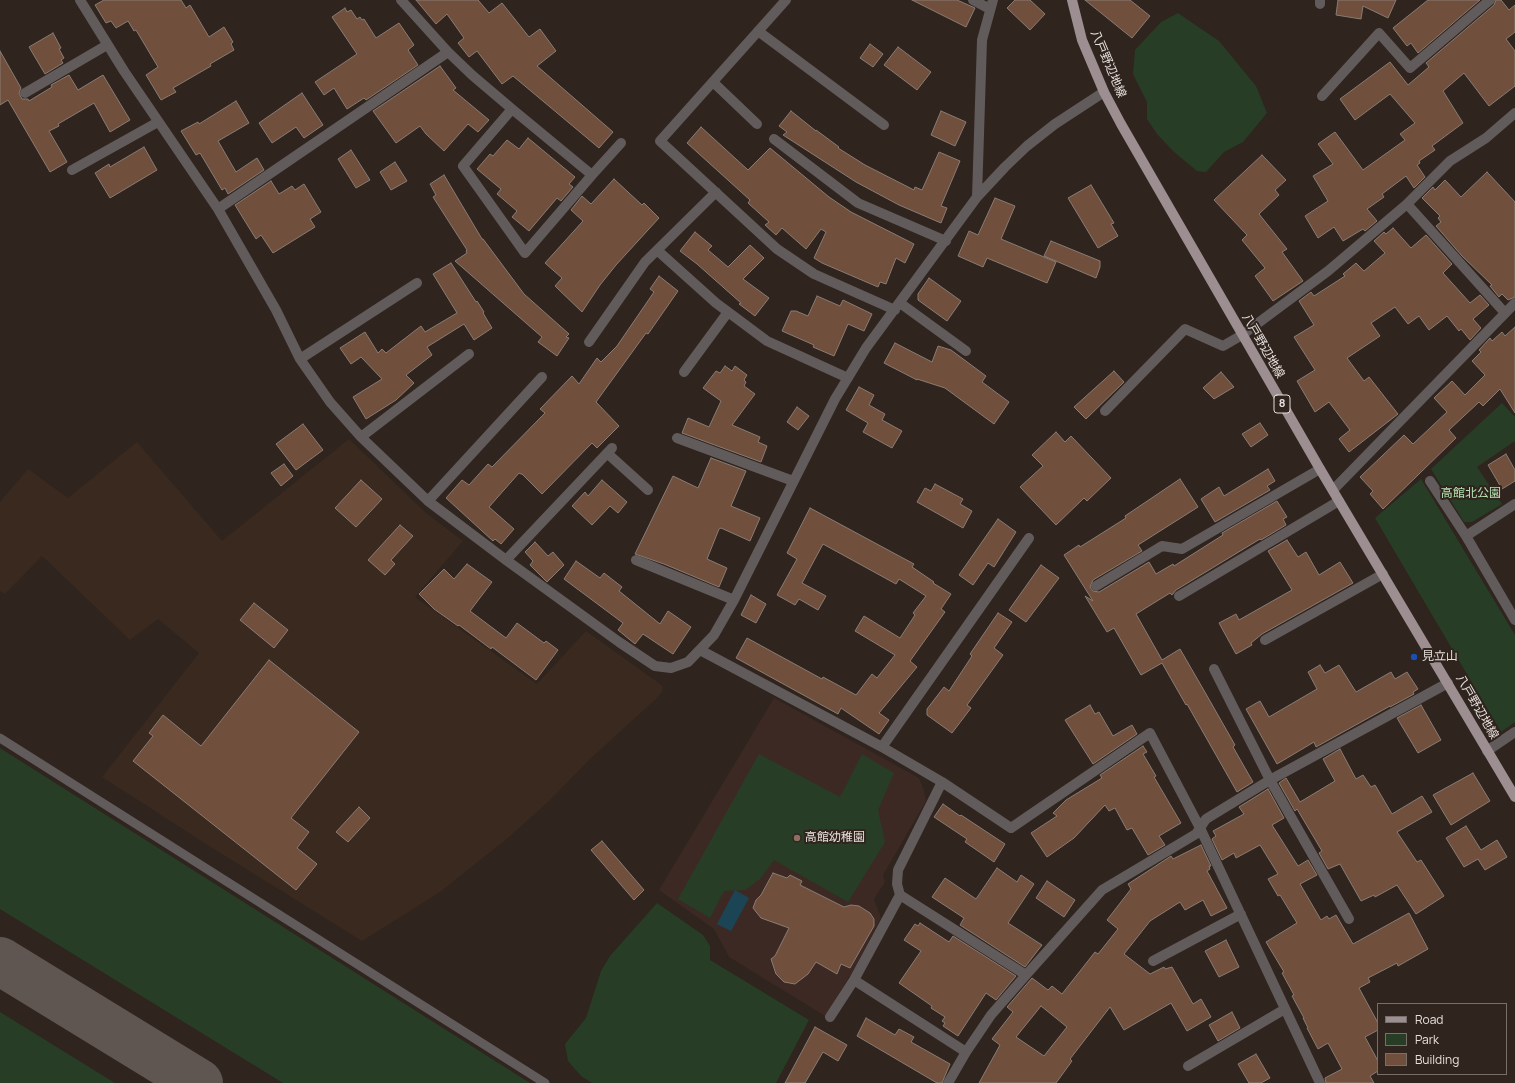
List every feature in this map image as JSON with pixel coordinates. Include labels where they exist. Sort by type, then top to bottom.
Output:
[{"type":"main road","name":"八戸野辺地線","points":[[1072,0],[1082,40],[1104,92],[1121,124],[1320,469],[1515,797]]},
{"type":"street","points":[[80,0],[107,45],[218,209],[276,310],[300,359],[330,402],[361,437],[428,501],[619,642],[655,666],[671,668],[688,662],[714,635],[734,600],[835,399],[866,348],[977,197],[1027,146],[1055,124],[1104,92]]},
{"type":"street","points":[[401,0],[448,52],[472,75],[592,175]]},
{"type":"street","points":[[786,0],[660,141],[777,249],[814,274],[897,306],[966,351]]},
{"type":"street","points":[[973,0],[992,4],[982,40],[977,197]]},
{"type":"street","points":[[1322,96],[1379,33],[1410,68],[1490,0]]},
{"type":"street","points":[[758,31],[884,125]]},
{"type":"street","points":[[25,93],[107,45]]},
{"type":"street","points":[[218,209],[448,52]]},
{"type":"street","points":[[713,82],[757,124]]},
{"type":"street","points":[[512,109],[463,166],[525,253],[621,143]]},
{"type":"street","points":[[1105,411],[1185,329],[1223,346],[1242,335],[1328,271],[1407,204],[1450,161],[1486,138],[1515,113]]},
{"type":"street","points":[[72,170],[158,122]]},
{"type":"street","points":[[774,139],[858,203],[946,241]]},
{"type":"street","points":[[589,342],[644,262],[716,192]]},
{"type":"street","points":[[1407,204],[1505,313]]},
{"type":"street","points":[[657,250],[716,303],[767,341],[848,378]]},
{"type":"street","points":[[300,359],[417,283]]},
{"type":"street","points":[[1333,490],[1515,303]]},
{"type":"street","points":[[684,372],[728,312]]},
{"type":"street","points":[[361,437],[469,354]]},
{"type":"street","points":[[428,501],[542,377]]},
{"type":"street","points":[[677,438],[793,481]]},
{"type":"street","points":[[506,560],[610,451],[648,490]]},
{"type":"street","points":[[1096,586],[1162,546],[1182,549],[1320,469]]},
{"type":"street","points":[[1430,481],[1466,536],[1515,619]]},
{"type":"street","points":[[1179,596],[1339,501]]},
{"type":"street","points":[[1466,536],[1515,504]]},
{"type":"street","points":[[882,747],[1029,538]]},
{"type":"street","points":[[636,560],[734,600]]},
{"type":"street","points":[[1265,640],[1383,574]]},
{"type":"street","points":[[700,650],[882,747],[942,782],[1011,828],[1150,733],[1200,828],[1320,1083]]},
{"type":"street","points":[[1214,669],[1270,780],[1349,919]]},
{"type":"street","points":[[948,1083],[966,1052],[992,1014],[1102,890],[1196,834],[1206,819],[1270,780],[1448,684]]},
{"type":"street","points":[[1488,751],[1515,732]]},
{"type":"street","points":[[942,782],[898,870],[896,884],[900,895],[1026,974]]},
{"type":"street","points":[[830,1017],[854,980],[900,895]]},
{"type":"street","points":[[1153,961],[1241,914]]},
{"type":"street","points":[[854,980],[966,1052]]},
{"type":"street","points":[[1188,1066],[1285,1009]]},
{"type":"lane","points":[[0,738],[545,1083]]},
{"type":"shaded area","points":[[349,439],[426,513],[463,541],[415,597],[537,684],[586,631],[663,686],[662,692],[656,699],[590,759],[549,801],[509,837],[440,892],[362,941],[102,777],[199,653],[158,619],[130,640],[42,556],[5,594],[0,591],[0,502],[28,469],[68,498],[137,442],[222,541]]},
{"type":"shaded area","name":"高館幼稚園","points":[[774,698],[919,778],[924,790],[926,801],[883,875],[885,882],[874,899],[881,918],[851,974],[825,1016],[729,957],[714,929],[659,890]]},
{"type":"green space","points":[[1178,13],[1219,41],[1256,86],[1267,113],[1243,142],[1224,152],[1206,172],[1197,171],[1174,152],[1157,134],[1147,119],[1147,102],[1133,74],[1135,50],[1161,22]]},
{"type":"green space","name":"高館北公園","points":[[1502,403],[1515,417],[1515,441],[1477,467],[1502,504],[1472,522],[1464,522],[1431,469]]},
{"type":"green space","points":[[1421,479],[1515,635],[1515,722],[1501,732],[1375,518]]},
{"type":"green space","points":[[0,748],[530,1083],[283,1083],[0,909]]},
{"type":"green space","points":[[759,754],[840,797],[862,754],[894,773],[878,810],[885,842],[848,902],[774,860],[760,879],[745,890],[724,891],[710,918],[678,899]]},
{"type":"green space","points":[[657,903],[703,935],[710,946],[710,960],[809,1020],[776,1083],[592,1083],[581,1076],[568,1061],[565,1044],[586,1018],[601,971],[610,956]]},
{"type":"green space","points":[[0,1012],[115,1083],[0,1083]]},
{"type":"water","points":[[735,890],[749,898],[731,931],[717,924]]},
{"type":"building","points":[[104,0],[181,0],[186,8],[190,5],[209,37],[224,27],[233,42],[231,44],[234,50],[210,64],[211,66],[173,88],[176,92],[161,100],[146,75],[158,67],[136,30],[134,31],[128,21],[116,28],[111,21],[106,23],[95,5]]},
{"type":"building","points":[[416,0],[478,0],[489,13],[502,3],[529,37],[540,29],[556,51],[537,66],[613,132],[599,148],[513,76],[502,84],[477,51],[469,57],[458,43],[464,38],[447,14],[436,24]]},
{"type":"building","points":[[912,0],[957,0],[975,8],[966,27]]},
{"type":"building","points":[[1015,0],[1030,0],[1045,14],[1030,30],[1007,8]]},
{"type":"building","points":[[1085,0],[1130,0],[1150,16],[1132,38]]},
{"type":"building","points":[[1338,0],[1396,0],[1388,18],[1363,6],[1361,19],[1336,15]]},
{"type":"building","points":[[1428,0],[1480,0],[1418,53],[1411,43],[1407,46],[1393,28]]},
{"type":"building","points":[[1496,0],[1501,0],[1509,10],[1515,5],[1515,32],[1506,39],[1515,51],[1515,86],[1489,106],[1464,73],[1443,91],[1463,123],[1432,146],[1435,150],[1419,161],[1420,163],[1417,165],[1425,177],[1414,188],[1406,176],[1382,194],[1384,197],[1367,209],[1377,221],[1365,231],[1363,229],[1343,241],[1334,227],[1318,238],[1305,216],[1328,201],[1313,176],[1333,164],[1318,144],[1335,132],[1363,170],[1405,140],[1400,134],[1415,123],[1390,94],[1355,120],[1340,99],[1390,62],[1408,85],[1429,67],[1426,63],[1494,5]]},
{"type":"building","points":[[345,8],[347,12],[351,10],[357,19],[360,17],[362,20],[364,19],[376,38],[399,23],[414,45],[408,50],[418,65],[366,100],[364,98],[347,109],[334,88],[324,95],[315,82],[357,54],[332,17]]},
{"type":"building","points":[[53,33],[61,48],[59,49],[64,58],[61,60],[63,63],[45,74],[29,47]]},
{"type":"building","points":[[870,44],[883,54],[873,67],[860,58]]},
{"type":"building","points":[[898,47],[931,72],[917,90],[884,65]]},
{"type":"building","points":[[0,51],[21,88],[19,93],[22,99],[28,99],[29,101],[52,87],[51,85],[69,75],[78,90],[103,75],[130,120],[110,132],[94,103],[58,124],[59,126],[49,131],[67,162],[50,172],[8,100],[0,105]]},
{"type":"building","points":[[440,66],[456,88],[453,90],[489,120],[478,132],[468,124],[444,151],[426,134],[420,126],[396,143],[373,111]]},
{"type":"building","points":[[302,93],[323,125],[304,138],[296,127],[272,143],[259,123]]},
{"type":"building","points":[[236,101],[249,123],[218,141],[236,172],[257,158],[264,170],[228,194],[225,188],[222,190],[200,153],[196,155],[181,131],[198,122],[199,124]]},
{"type":"building","points":[[791,111],[839,147],[838,148],[865,165],[914,190],[915,187],[922,190],[939,152],[960,161],[941,206],[947,208],[941,223],[899,205],[856,182],[783,135],[787,132],[779,126]]},
{"type":"building","points":[[941,111],[966,122],[955,146],[931,135]]},
{"type":"building","points":[[701,127],[748,170],[770,148],[829,197],[851,212],[914,244],[905,263],[896,258],[886,284],[880,282],[878,287],[822,263],[814,258],[826,232],[821,229],[806,249],[782,228],[776,235],[765,225],[769,222],[748,203],[750,200],[687,143]]},
{"type":"building","points":[[528,138],[575,177],[569,184],[573,187],[561,201],[557,198],[529,231],[512,217],[517,211],[497,194],[501,189],[477,169],[490,154],[493,156],[507,140],[519,149]]},
{"type":"building","points":[[144,147],[157,170],[110,198],[95,173],[109,164],[110,167]]},
{"type":"building","points":[[351,150],[370,180],[356,188],[338,159]]},
{"type":"building","points":[[1262,155],[1286,180],[1275,190],[1279,195],[1259,214],[1287,249],[1282,252],[1303,281],[1273,301],[1255,276],[1265,268],[1242,240],[1247,235],[1214,200]]},
{"type":"building","points":[[395,162],[407,181],[391,190],[380,172]]},
{"type":"building","points":[[1487,172],[1515,202],[1515,297],[1508,300],[1502,294],[1499,297],[1490,286],[1492,285],[1462,256],[1436,226],[1441,222],[1438,218],[1440,216],[1422,198],[1433,187],[1435,190],[1445,180],[1461,197]]},
{"type":"building","points":[[444,175],[482,239],[524,294],[569,334],[566,337],[569,338],[557,356],[538,342],[542,337],[455,261],[467,253],[467,250],[433,197],[436,195],[430,184]]},
{"type":"building","points":[[614,179],[642,205],[644,203],[659,218],[616,265],[600,285],[582,312],[555,286],[562,278],[545,263],[583,221],[571,210],[582,196],[591,204]]},
{"type":"building","points":[[271,181],[279,194],[292,186],[295,190],[304,184],[321,212],[310,219],[315,227],[273,253],[261,235],[256,239],[235,205]]},
{"type":"building","points":[[1091,185],[1114,223],[1111,224],[1118,236],[1098,248],[1068,198]]},
{"type":"building","points":[[995,198],[1015,206],[1001,239],[1056,262],[1047,283],[987,258],[983,267],[958,256],[969,231],[978,235]]},
{"type":"building","points":[[1393,228],[1411,248],[1426,235],[1452,264],[1443,273],[1470,303],[1480,295],[1489,305],[1473,319],[1481,328],[1470,340],[1461,329],[1459,331],[1447,316],[1429,330],[1419,316],[1408,324],[1395,307],[1371,323],[1380,336],[1347,358],[1364,381],[1369,377],[1398,414],[1349,452],[1339,439],[1350,430],[1329,402],[1315,412],[1297,381],[1315,370],[1294,337],[1314,325],[1299,301],[1311,292],[1314,296],[1345,276],[1343,274],[1356,263],[1364,271],[1385,253],[1374,241],[1384,232],[1386,234]]},
{"type":"building","points":[[695,232],[712,246],[708,250],[728,267],[750,245],[764,258],[743,279],[769,298],[755,316],[739,304],[741,303],[680,251]]},
{"type":"building","points":[[1051,241],[1100,261],[1100,267],[1096,278],[1044,256]]},
{"type":"building","points":[[451,263],[484,312],[483,313],[492,328],[474,340],[464,324],[427,347],[432,355],[406,375],[414,383],[396,400],[366,419],[353,397],[382,379],[361,357],[351,364],[340,348],[365,332],[378,353],[382,349],[386,353],[421,326],[425,332],[457,313],[433,274]]},
{"type":"building","points":[[659,276],[678,291],[648,334],[646,333],[596,402],[619,426],[597,448],[592,443],[542,494],[522,474],[519,473],[489,507],[514,529],[501,544],[495,539],[493,541],[446,498],[462,480],[469,485],[488,464],[492,467],[545,413],[540,409],[572,376],[579,384],[597,358],[601,362],[617,346],[654,292],[650,289]]},
{"type":"building","points":[[929,278],[961,301],[947,321],[918,300],[918,294]]},
{"type":"building","points":[[817,296],[840,306],[843,300],[872,314],[864,331],[848,324],[834,356],[813,347],[814,345],[782,331],[791,311],[796,311],[808,316]]},
{"type":"building","points":[[1515,327],[1515,413],[1500,389],[1483,406],[1479,402],[1449,430],[1456,438],[1383,509],[1370,494],[1373,491],[1360,477],[1404,435],[1413,444],[1447,412],[1434,398],[1452,381],[1465,395],[1485,375],[1472,361],[1481,352],[1479,350],[1490,338],[1492,341],[1502,332],[1505,336]]},
{"type":"building","points":[[895,343],[932,362],[938,346],[951,350],[986,376],[982,382],[1009,402],[994,424],[945,388],[917,380],[884,363]]},
{"type":"building","points":[[725,366],[732,371],[735,366],[747,375],[744,380],[746,382],[744,386],[755,394],[732,425],[760,437],[758,442],[767,446],[761,462],[682,433],[688,418],[709,427],[721,401],[703,388],[716,371],[720,373]]},
{"type":"building","points":[[1114,371],[1124,382],[1086,419],[1074,407]]},
{"type":"building","points":[[1221,372],[1234,387],[1214,399],[1203,388]]},
{"type":"building","points":[[859,387],[874,395],[869,405],[885,414],[882,420],[902,431],[892,448],[863,432],[868,423],[846,410]]},
{"type":"building","points":[[797,407],[809,416],[798,430],[787,422]]},
{"type":"building","points":[[1260,423],[1268,435],[1251,447],[1242,434]]},
{"type":"building","points":[[303,424],[323,450],[296,470],[276,444]]},
{"type":"building","points":[[1056,432],[1065,442],[1071,436],[1111,478],[1087,501],[1084,498],[1056,525],[1020,487],[1043,466],[1032,455]]},
{"type":"building","points":[[1506,454],[1515,470],[1515,481],[1502,489],[1488,465]]},
{"type":"building","points":[[711,458],[746,471],[731,506],[760,518],[750,541],[721,528],[719,529],[707,559],[727,568],[719,587],[664,564],[635,554],[673,476],[698,488]]},
{"type":"building","points":[[284,464],[293,476],[281,486],[271,473]]},
{"type":"building","points":[[1268,469],[1275,481],[1267,486],[1270,490],[1215,522],[1201,499],[1219,487],[1224,496]]},
{"type":"building","points":[[1180,479],[1198,507],[1138,545],[1142,551],[1093,580],[1090,587],[1093,591],[1099,592],[1149,562],[1156,574],[1173,564],[1174,566],[1223,535],[1222,533],[1277,501],[1287,517],[1283,519],[1286,525],[1176,590],[1172,595],[1170,593],[1136,614],[1162,660],[1180,649],[1235,745],[1233,747],[1253,782],[1237,792],[1162,663],[1141,675],[1114,628],[1107,632],[1085,596],[1093,601],[1064,555],[1079,545],[1080,547],[1126,518],[1125,516]]},
{"type":"building","points":[[361,480],[382,499],[356,527],[335,508]]},
{"type":"building","points":[[602,480],[627,502],[618,513],[610,506],[592,525],[572,506],[585,492],[588,496]]},
{"type":"building","points":[[935,484],[963,499],[960,504],[972,511],[963,528],[917,502],[925,488],[931,491]]},
{"type":"building","points":[[810,508],[914,564],[912,567],[934,582],[933,583],[951,594],[941,609],[945,612],[910,661],[917,667],[879,713],[889,720],[879,734],[841,708],[838,714],[736,658],[747,638],[822,679],[823,677],[856,695],[872,674],[877,678],[895,655],[855,631],[864,616],[900,638],[915,615],[913,613],[926,596],[899,579],[896,584],[823,544],[802,583],[826,596],[818,610],[799,599],[795,605],[777,595],[797,559],[787,553]]},
{"type":"building","points":[[998,519],[1016,532],[994,567],[988,563],[973,585],[959,575]]},
{"type":"building","points":[[400,525],[413,536],[391,560],[395,564],[385,575],[368,560]]},
{"type":"building","points":[[1287,540],[1298,557],[1306,552],[1319,575],[1340,562],[1353,583],[1262,634],[1251,643],[1252,645],[1236,654],[1219,623],[1236,614],[1239,620],[1292,590],[1268,551]]},
{"type":"building","points":[[535,542],[548,556],[553,552],[564,565],[547,582],[530,565],[533,561],[525,552]]},
{"type":"building","points":[[576,561],[600,578],[604,573],[622,587],[619,591],[660,624],[668,611],[691,627],[673,654],[643,634],[635,644],[618,630],[623,623],[564,579]]},
{"type":"building","points":[[467,564],[492,582],[470,611],[506,638],[517,623],[544,643],[546,641],[558,650],[536,680],[492,647],[491,649],[459,625],[458,626],[434,609],[419,594],[444,569],[454,579]]},
{"type":"building","points":[[1041,565],[1059,578],[1026,622],[1009,610]]},
{"type":"building","points":[[751,595],[766,604],[756,623],[741,615]]},
{"type":"building","points":[[254,603],[288,630],[274,648],[240,620]]},
{"type":"building","points":[[998,613],[1012,622],[994,648],[1003,655],[967,705],[971,708],[952,733],[927,715],[927,709],[944,687],[949,691],[972,656],[970,654]]},
{"type":"building","points":[[269,660],[359,732],[291,818],[309,832],[297,848],[317,864],[296,890],[133,761],[153,736],[149,733],[163,715],[201,746]]},
{"type":"building","points":[[1320,665],[1325,673],[1339,665],[1356,692],[1391,672],[1395,679],[1407,672],[1418,689],[1413,692],[1414,694],[1316,747],[1314,742],[1277,764],[1246,709],[1260,701],[1269,717],[1317,689],[1308,672]]},
{"type":"building","points":[[1090,705],[1095,714],[1099,712],[1113,736],[1132,725],[1137,734],[1093,764],[1065,720]]},
{"type":"building","points":[[1421,705],[1441,740],[1418,753],[1397,718]]},
{"type":"building","points":[[1143,746],[1147,752],[1143,754],[1156,776],[1154,777],[1181,823],[1159,836],[1165,845],[1148,855],[1132,828],[1127,830],[1115,808],[1109,811],[1105,805],[1074,838],[1047,857],[1031,833],[1057,816],[1053,813],[1066,800],[1102,778],[1100,775]]},
{"type":"building","points":[[1340,749],[1356,779],[1363,775],[1371,787],[1375,785],[1392,814],[1422,796],[1432,812],[1397,832],[1417,862],[1421,860],[1444,896],[1416,914],[1397,885],[1375,897],[1374,895],[1361,901],[1340,864],[1328,869],[1319,853],[1322,851],[1297,809],[1295,811],[1279,783],[1286,778],[1300,802],[1335,781],[1323,759]]},
{"type":"building","points":[[1473,773],[1490,801],[1451,825],[1433,795]]},
{"type":"building","points":[[1268,789],[1284,818],[1272,825],[1298,866],[1308,860],[1317,875],[1300,884],[1321,920],[1327,916],[1329,919],[1336,915],[1353,944],[1409,913],[1428,949],[1398,966],[1397,963],[1368,978],[1370,982],[1359,988],[1377,1021],[1377,1031],[1365,1037],[1377,1059],[1377,1072],[1370,1076],[1374,1083],[1326,1083],[1325,1078],[1342,1069],[1328,1043],[1318,1049],[1292,996],[1294,995],[1282,973],[1284,972],[1266,942],[1297,923],[1280,895],[1278,896],[1268,879],[1278,874],[1260,845],[1236,858],[1234,853],[1222,860],[1212,839],[1216,836],[1213,831],[1244,814],[1239,807]]},
{"type":"building","points":[[943,804],[1005,844],[994,862],[965,842],[967,839],[934,817]]},
{"type":"building","points":[[359,807],[370,818],[348,842],[336,832]]},
{"type":"building","points":[[1466,826],[1481,850],[1497,840],[1507,857],[1485,870],[1478,859],[1464,867],[1446,838]]},
{"type":"building","points":[[602,841],[644,890],[634,900],[591,850]]},
{"type":"building","points":[[1201,845],[1211,866],[1209,866],[1210,869],[1207,871],[1227,908],[1211,916],[1203,900],[1185,910],[1180,902],[1150,921],[1124,954],[1150,974],[1164,967],[1165,969],[1172,967],[1193,1004],[1201,999],[1211,1017],[1187,1031],[1171,1003],[1124,1030],[1110,1007],[1070,1059],[1072,1061],[1056,1083],[979,1083],[1000,1045],[992,1039],[1013,1012],[1007,1007],[1032,978],[1048,990],[1052,986],[1062,994],[1095,952],[1098,954],[1118,929],[1107,920],[1131,889],[1128,884],[1171,856],[1173,859]],"holes":[[[1041,1006],[1067,1027],[1044,1056],[1016,1037]]]},
{"type":"building","points":[[997,868],[1017,882],[1021,875],[1034,884],[1008,923],[1042,945],[1025,967],[960,925],[964,918],[932,897],[945,878],[976,899]]},
{"type":"building","points":[[773,873],[787,878],[790,875],[802,881],[800,885],[844,907],[851,905],[859,906],[870,913],[874,919],[874,926],[850,968],[841,964],[837,974],[816,962],[808,974],[795,984],[784,982],[776,974],[771,959],[775,956],[789,928],[761,918],[753,908],[756,900],[761,895]]},
{"type":"building","points":[[1047,881],[1075,900],[1064,917],[1036,898]]},
{"type":"building","points":[[920,923],[949,942],[953,936],[1016,976],[996,1000],[986,993],[958,1036],[943,1026],[945,1023],[942,1021],[945,1017],[899,983],[921,951],[904,940],[915,924],[918,926]]},
{"type":"building","points":[[1226,940],[1239,967],[1219,977],[1205,951]]},
{"type":"building","points":[[1232,1012],[1240,1028],[1218,1041],[1209,1025]]},
{"type":"building","points":[[866,1018],[895,1035],[899,1029],[914,1037],[911,1042],[950,1064],[942,1083],[937,1083],[857,1036]]},
{"type":"building","points":[[815,1027],[847,1045],[838,1061],[823,1052],[805,1083],[785,1083]]},
{"type":"building","points":[[1256,1054],[1270,1078],[1261,1083],[1249,1083],[1238,1064]]},
{"type":"taxiway","points":[[0,961],[199,1083]]},
{"type":"place","name":"見立山","points":[[1414,657]]},
{"type":"place","name":"高館幼稚園","points":[[797,838]]}]
